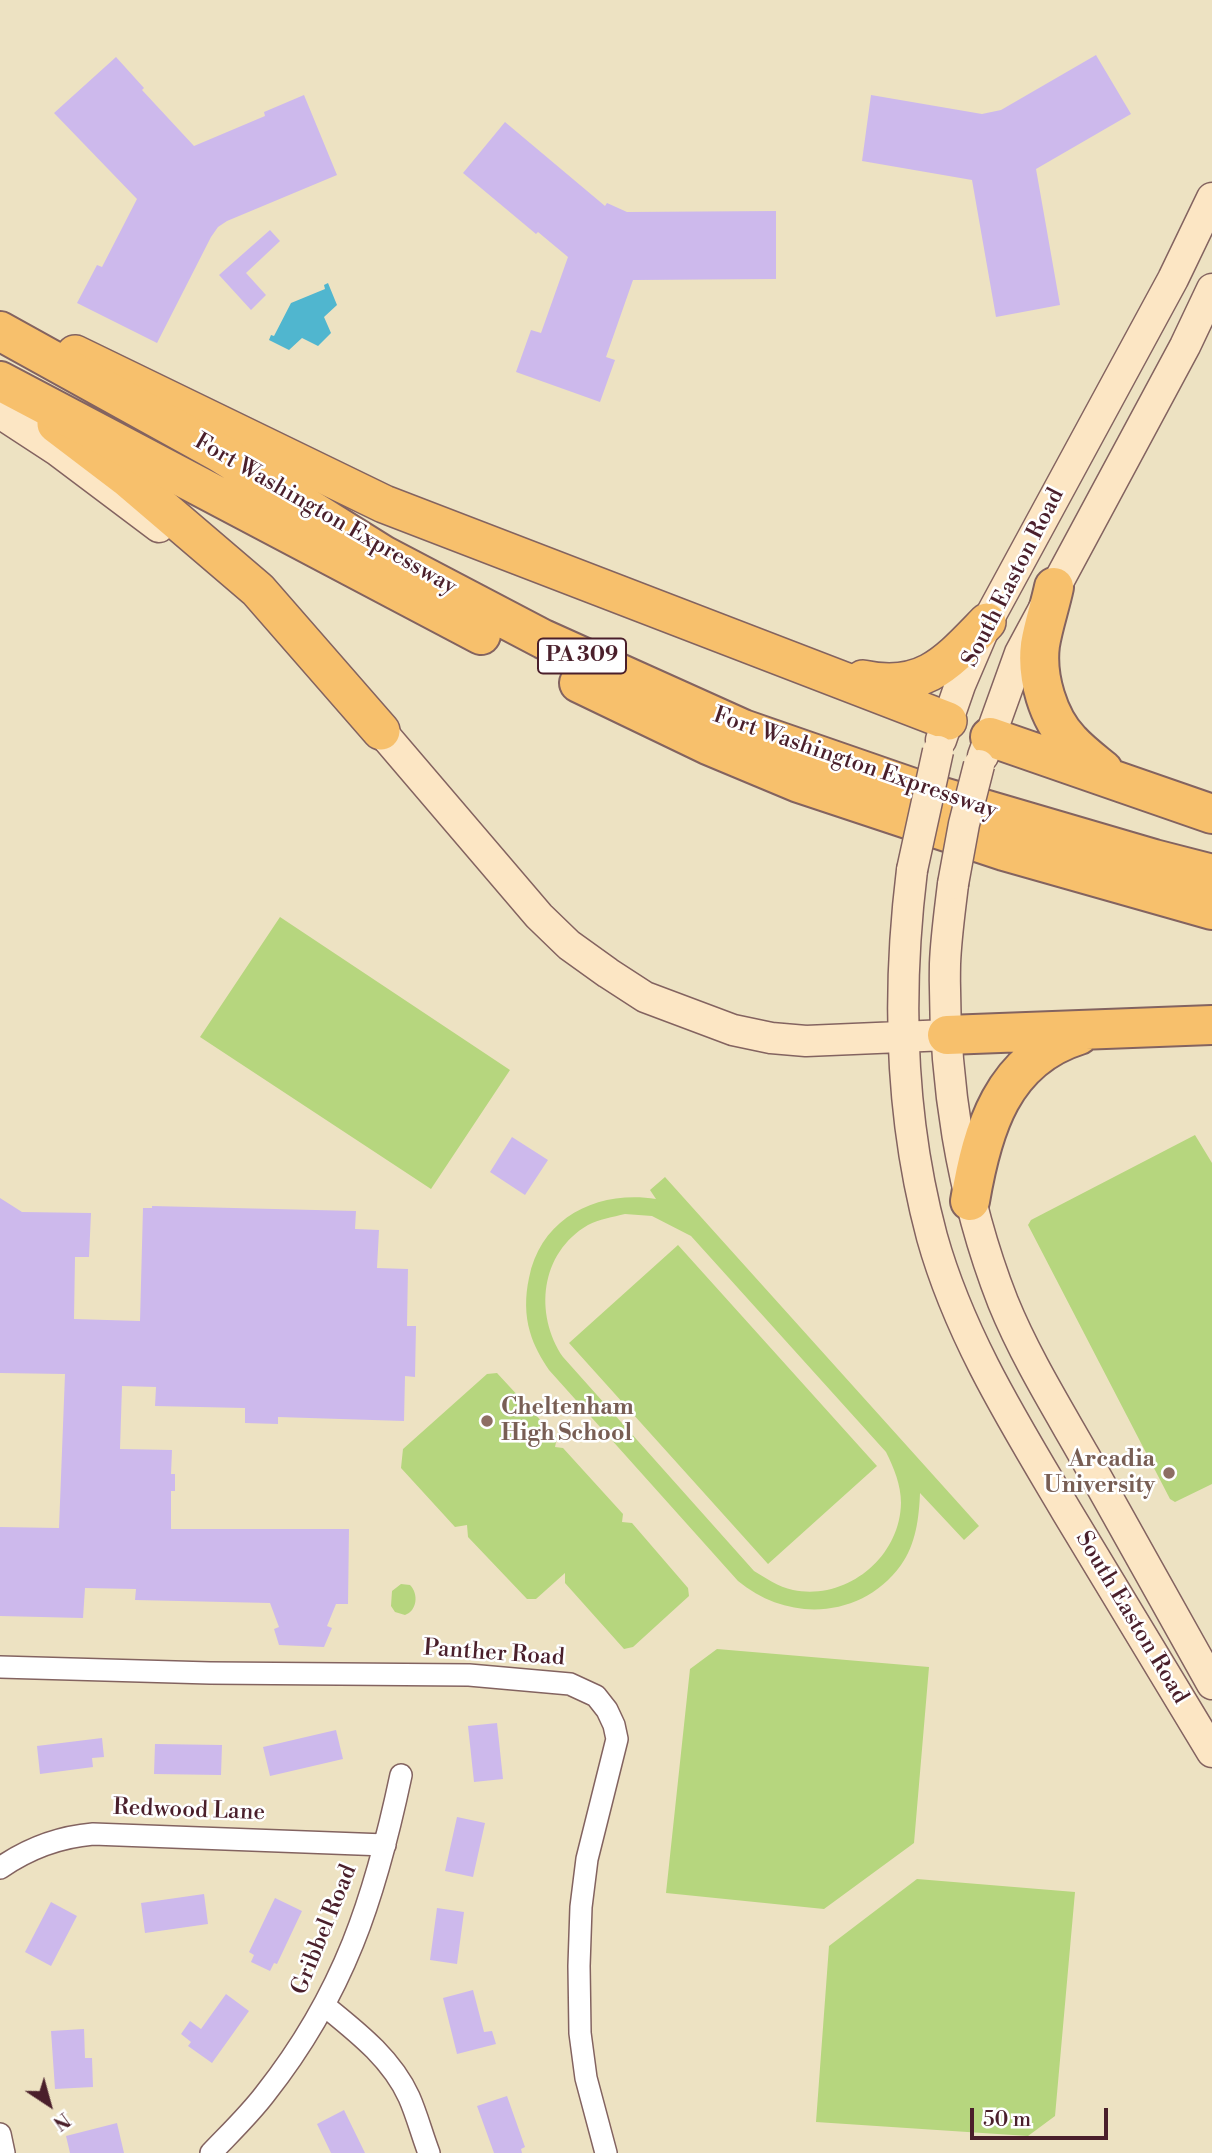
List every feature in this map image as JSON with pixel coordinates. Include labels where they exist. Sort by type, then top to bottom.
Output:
[{"type":"highway","points":[[0,319],[384,504],[811,668],[943,736]]},
{"type":"highway","name":"Fort Washington Expressway","points":[[0,331],[220,453],[383,555],[543,639],[743,729],[922,791],[1141,856],[1212,874]]},
{"type":"highway","name":"Fort Washington Expressway","points":[[0,381],[430,610],[708,745],[799,783],[1004,851],[1212,909]]},
{"type":"highway","points":[[0,387],[77,438],[223,558],[289,623],[382,731]]},
{"type":"highway","points":[[1054,587],[1040,645],[1042,686],[1057,723],[1068,740],[1115,781]]},
{"type":"highway","points":[[811,668],[873,681],[898,683],[921,678],[948,662],[987,622]]},
{"type":"highway","points":[[985,751],[1115,781],[1212,814]]},
{"type":"highway","points":[[947,1035],[1212,1025]]},
{"type":"highway","points":[[970,1201],[976,1165],[986,1131],[995,1107],[1009,1086],[1026,1065],[1047,1049],[1067,1039],[1100,1029]]},
{"type":"main road","name":"South Easton Road","points":[[1212,198],[1173,279],[987,622],[960,685],[943,736],[912,870],[904,931],[902,1037],[910,1123],[933,1238],[950,1291],[974,1347],[1005,1409],[1204,1721],[1212,1752]]},
{"type":"main road","name":"South Easton Road","points":[[1212,289],[1185,346],[1020,653],[985,751],[964,824],[953,884],[945,962],[947,1035],[954,1112],[970,1201],[1004,1303],[1036,1371],[1212,1684]]},
{"type":"main road","points":[[0,413],[58,451],[143,514],[234,589],[382,731],[539,916],[569,945],[608,973],[645,997],[733,1030],[771,1038],[806,1041],[947,1035]]},
{"type":"main road","points":[[943,736],[985,751]]},
{"type":"street","name":"Panther Road","points":[[0,1667],[210,1673],[469,1675],[570,1684],[596,1696],[607,1710],[617,1739],[587,1859],[581,1907],[580,2033],[586,2078],[606,2153]]},
{"type":"street","name":"Gribbel Road","points":[[211,2153],[264,2097],[325,2006],[341,1975],[370,1900],[401,1775]]},
{"type":"street","name":"Redwood Lane","points":[[0,1868],[47,1842],[69,1836],[93,1834],[385,1845]]},
{"type":"street","points":[[325,2006],[363,2037],[390,2066],[409,2097],[429,2153]]},
{"type":"street","points":[[0,2134],[4,2153]]},
{"type":"green space","points":[[280,917],[510,1070],[431,1189],[200,1037]]},
{"type":"green space","points":[[1195,1135],[1212,1163],[1212,1484],[1175,1502],[1170,1499],[1028,1225],[1031,1220]]},
{"type":"green space","points":[[665,1177],[979,1526],[964,1540],[920,1493],[916,1531],[901,1565],[885,1583],[866,1596],[845,1605],[801,1609],[758,1595],[738,1581],[549,1370],[528,1326],[526,1305],[529,1278],[546,1239],[559,1224],[575,1212],[593,1204],[634,1197],[656,1199],[650,1190]],"holes":[[[625,1214],[652,1216],[691,1236],[886,1452],[900,1490],[898,1523],[880,1558],[850,1582],[813,1592],[793,1590],[777,1585],[754,1571],[563,1357],[548,1322],[546,1304],[551,1268],[560,1251],[572,1237],[597,1221]]]},
{"type":"green space","points":[[678,1245],[877,1466],[768,1564],[569,1343]]},
{"type":"green space","points":[[497,1373],[557,1438],[555,1447],[563,1448],[623,1514],[622,1522],[632,1523],[688,1588],[689,1596],[633,1647],[624,1649],[565,1583],[565,1573],[536,1599],[527,1599],[468,1537],[467,1525],[455,1527],[401,1468],[403,1449],[487,1374]]},
{"type":"green space","points":[[401,1584],[410,1585],[416,1597],[412,1610],[405,1615],[395,1612],[391,1606],[392,1591]]},
{"type":"green space","points":[[717,1649],[929,1667],[914,1843],[824,1909],[666,1893],[690,1669]]},
{"type":"green space","points":[[917,1879],[1075,1892],[1055,2116],[1028,2136],[816,2122],[829,1946]]},
{"type":"water","points":[[328,283],[337,305],[324,317],[331,333],[318,346],[302,338],[289,350],[269,340],[271,335],[274,336],[291,303],[325,289],[324,285]]},
{"type":"building","points":[[1096,55],[1131,114],[1036,169],[1060,305],[996,317],[972,180],[862,161],[871,95],[982,114],[1001,110]]},
{"type":"building","points":[[116,57],[144,88],[142,90],[194,146],[265,116],[264,112],[304,95],[337,175],[218,227],[157,343],[77,303],[97,265],[102,267],[137,199],[54,113]]},
{"type":"building","points":[[505,122],[605,206],[607,203],[627,212],[776,211],[776,279],[633,280],[606,357],[615,360],[600,402],[516,372],[531,330],[541,333],[568,257],[463,173]]},
{"type":"building","points":[[270,230],[280,241],[246,273],[266,295],[251,310],[219,275]]},
{"type":"building","points":[[512,1137],[548,1160],[525,1195],[490,1172]]},
{"type":"building","points":[[0,1198],[22,1212],[91,1213],[89,1257],[75,1257],[74,1319],[140,1321],[143,1208],[152,1206],[356,1211],[355,1229],[379,1230],[377,1268],[408,1269],[407,1326],[416,1326],[415,1377],[405,1376],[404,1421],[278,1417],[278,1424],[245,1423],[245,1408],[155,1406],[156,1387],[122,1386],[120,1449],[172,1450],[171,1474],[175,1474],[175,1491],[171,1491],[171,1529],[349,1529],[348,1604],[336,1604],[327,1626],[332,1628],[324,1647],[279,1645],[274,1629],[279,1627],[270,1603],[135,1600],[136,1589],[85,1588],[83,1618],[0,1616],[0,1527],[59,1528],[65,1374],[0,1373]]},
{"type":"building","points":[[497,1723],[503,1779],[474,1782],[468,1726]]},
{"type":"building","points":[[336,1730],[343,1759],[270,1776],[263,1747]]},
{"type":"building","points":[[102,1738],[104,1757],[92,1758],[93,1767],[40,1774],[37,1746]]},
{"type":"building","points":[[155,1744],[222,1745],[221,1775],[154,1774]]},
{"type":"building","points":[[457,1817],[485,1823],[473,1877],[445,1871]]},
{"type":"building","points":[[204,1894],[208,1924],[145,1933],[141,1903]]},
{"type":"building","points":[[275,1898],[302,1911],[277,1964],[274,1963],[270,1971],[251,1962],[254,1955],[249,1952]]},
{"type":"building","points":[[51,1902],[77,1916],[51,1966],[25,1952]]},
{"type":"building","points":[[437,1908],[464,1912],[457,1964],[430,1960]]},
{"type":"building","points":[[473,1990],[484,2032],[492,2031],[496,2044],[457,2054],[443,1998]]},
{"type":"building","points":[[226,1994],[249,2011],[212,2063],[188,2046],[191,2042],[181,2034],[190,2021],[201,2029]]},
{"type":"building","points":[[84,2029],[85,2058],[92,2058],[93,2087],[55,2089],[51,2031]]},
{"type":"building","points":[[507,2096],[525,2147],[521,2149],[522,2153],[494,2153],[477,2106]]},
{"type":"building","points":[[344,2110],[365,2153],[331,2153],[317,2124]]},
{"type":"building","points":[[117,2123],[124,2153],[70,2153],[66,2136]]},
{"type":"place","name":"Cheltenham High School","points":[[487,1421]]},
{"type":"place","name":"Arcadia University","points":[[1169,1473]]}]
